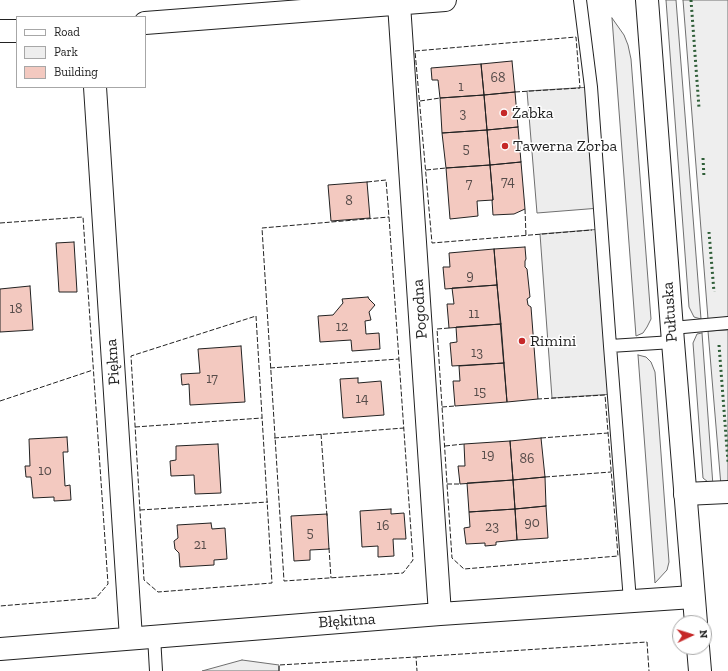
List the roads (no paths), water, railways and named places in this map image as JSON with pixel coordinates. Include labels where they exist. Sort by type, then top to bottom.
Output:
[{"type":"street","points":[[146,22],[445,0]]},
{"type":"street","name":"Pułtuska","points":[[647,0],[695,615]]},
{"type":"street","name":"Pogodna","points":[[399,4],[440,614]]},
{"type":"street","points":[[0,31],[16,30]]},
{"type":"street","name":"Piękna","points":[[95,88],[131,638]]},
{"type":"street","points":[[685,494],[728,492]]},
{"type":"street","name":"Błękitna","points":[[0,649],[440,614],[693,597]]},
{"type":"street","points":[[699,655],[700,671]]},
{"type":"lane","points":[[580,0],[591,87],[630,601]]},
{"type":"lane","points":[[610,346],[728,323]]},
{"type":"lane","points":[[154,636],[156,671]]},
{"type":"place","name":"Żabka","points":[[504,113]]},
{"type":"place","name":"Tawerna Zorba","points":[[505,146]]},
{"type":"place","name":"Rimini","points":[[522,341]]}]
